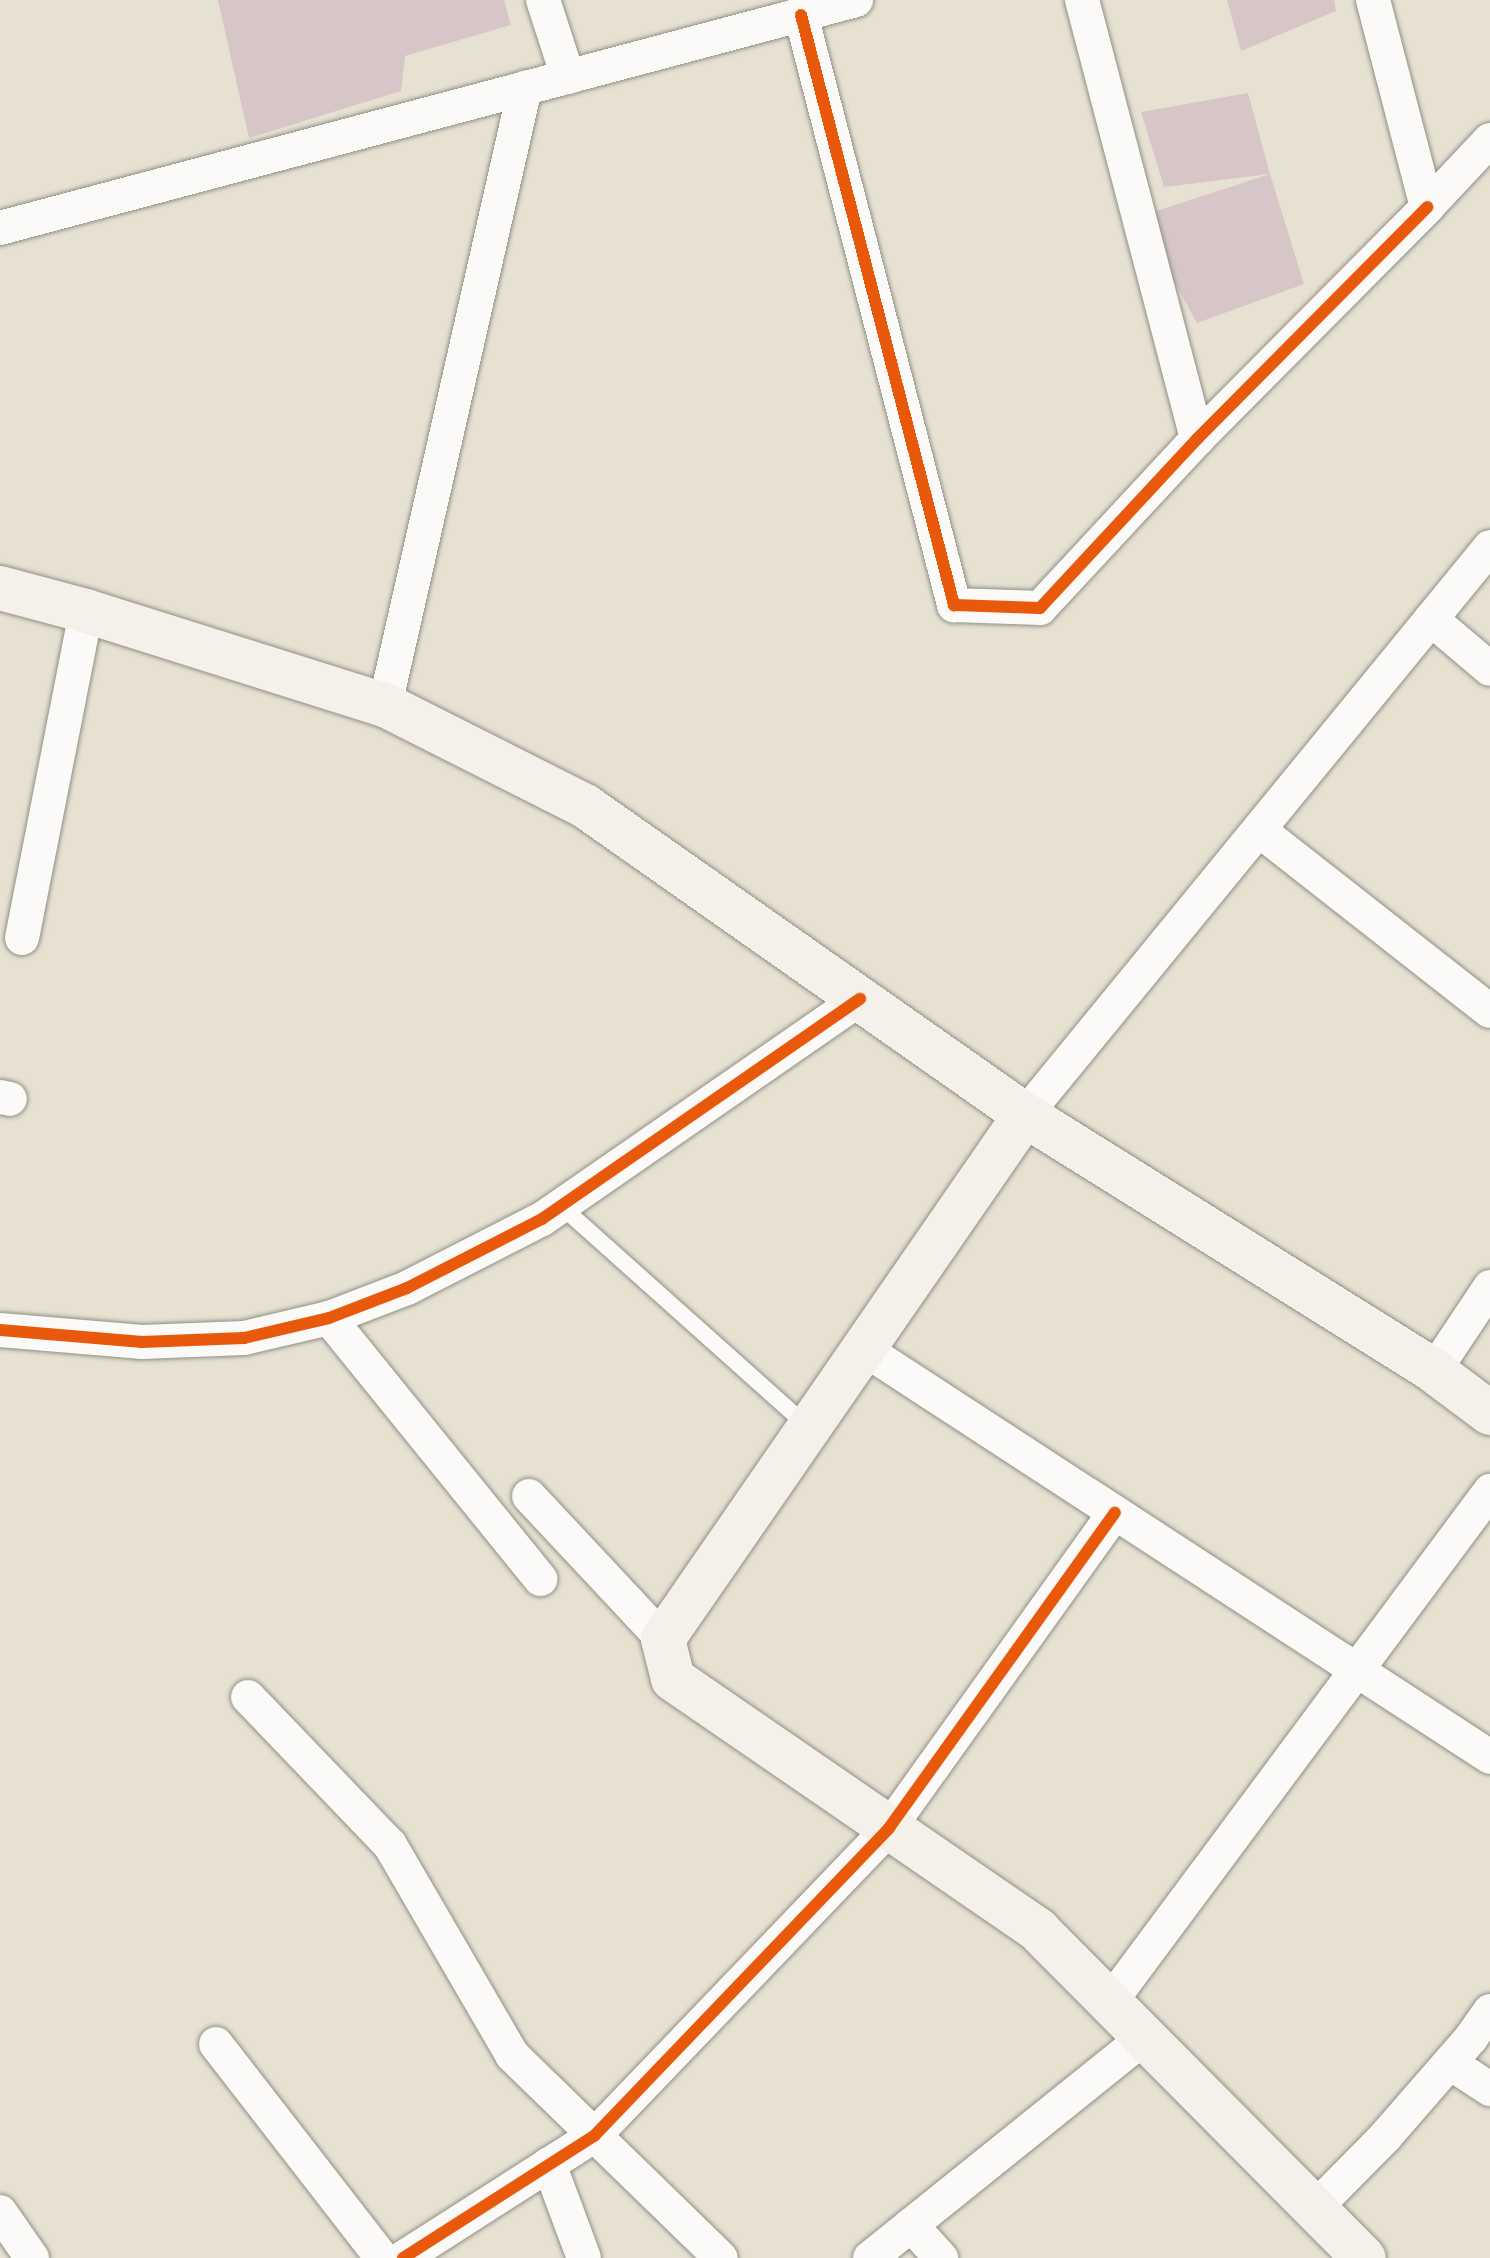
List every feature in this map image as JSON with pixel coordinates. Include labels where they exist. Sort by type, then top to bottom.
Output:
[{"type":"main road","points":[[0,588],[86,611],[385,705],[585,806],[1025,1115],[1434,1371],[1490,1413]]},
{"type":"main road","points":[[1025,1115],[663,1639],[673,1679],[1039,1931],[1364,2258]]},
{"type":"street","points":[[543,0],[568,77]]},
{"type":"street","points":[[0,228],[856,0]]},
{"type":"street","points":[[1082,0],[1197,439]]},
{"type":"street","points":[[1373,0],[1427,207]]},
{"type":"street","points":[[801,15],[954,605],[1040,608],[1197,439],[1490,140]]},
{"type":"street","points":[[385,705],[525,88]]},
{"type":"street","points":[[1025,1115],[1490,547]]},
{"type":"street","points":[[22,938],[86,611]]},
{"type":"street","points":[[1431,619],[1490,669]]},
{"type":"street","points":[[1259,830],[1490,1011]]},
{"type":"street","points":[[0,1330],[142,1342],[244,1338],[329,1318],[407,1288],[542,1219],[559,1204],[610,1173],[860,999]]},
{"type":"street","points":[[1434,1371],[1490,1287]]},
{"type":"street","points":[[329,1318],[540,1579]]},
{"type":"street","points":[[864,1349],[1490,1757]]},
{"type":"street","points":[[1110,2002],[1490,1491]]},
{"type":"street","points":[[529,1496],[663,1639]]},
{"type":"street","points":[[403,2258],[594,2136],[889,1828],[1115,1512]]},
{"type":"street","points":[[248,1697],[390,1845],[512,2055],[721,2258]]},
{"type":"street","points":[[1315,2208],[1450,2063],[1490,2011]]},
{"type":"street","points":[[870,2258],[1145,2037]]},
{"type":"street","points":[[216,2044],[382,2258]]},
{"type":"street","points":[[1450,2063],[1490,2089]]},
{"type":"street","points":[[549,2164],[584,2258]]},
{"type":"street","points":[[0,2212],[32,2258]]},
{"type":"street","points":[[911,2225],[941,2258]]},
{"type":"lane","points":[[559,1204],[809,1428]]},
{"type":"building","points":[[218,0],[504,0],[511,25],[405,56],[401,91],[249,138]]},
{"type":"building","points":[[1227,0],[1334,0],[1336,11],[1241,51]]},
{"type":"building","points":[[1248,93],[1270,174],[1164,187],[1141,112]]},
{"type":"building","points":[[1270,174],[1304,284],[1197,323],[1138,217]]},
{"type":"cycle path","points":[[801,15],[954,605],[1040,608],[1197,439],[1427,207]]},
{"type":"cycle path","points":[[0,1330],[142,1342],[244,1338],[329,1318],[407,1288],[542,1219],[860,999]]},
{"type":"cycle path","points":[[403,2258],[594,2136],[889,1828],[1115,1512]]}]
